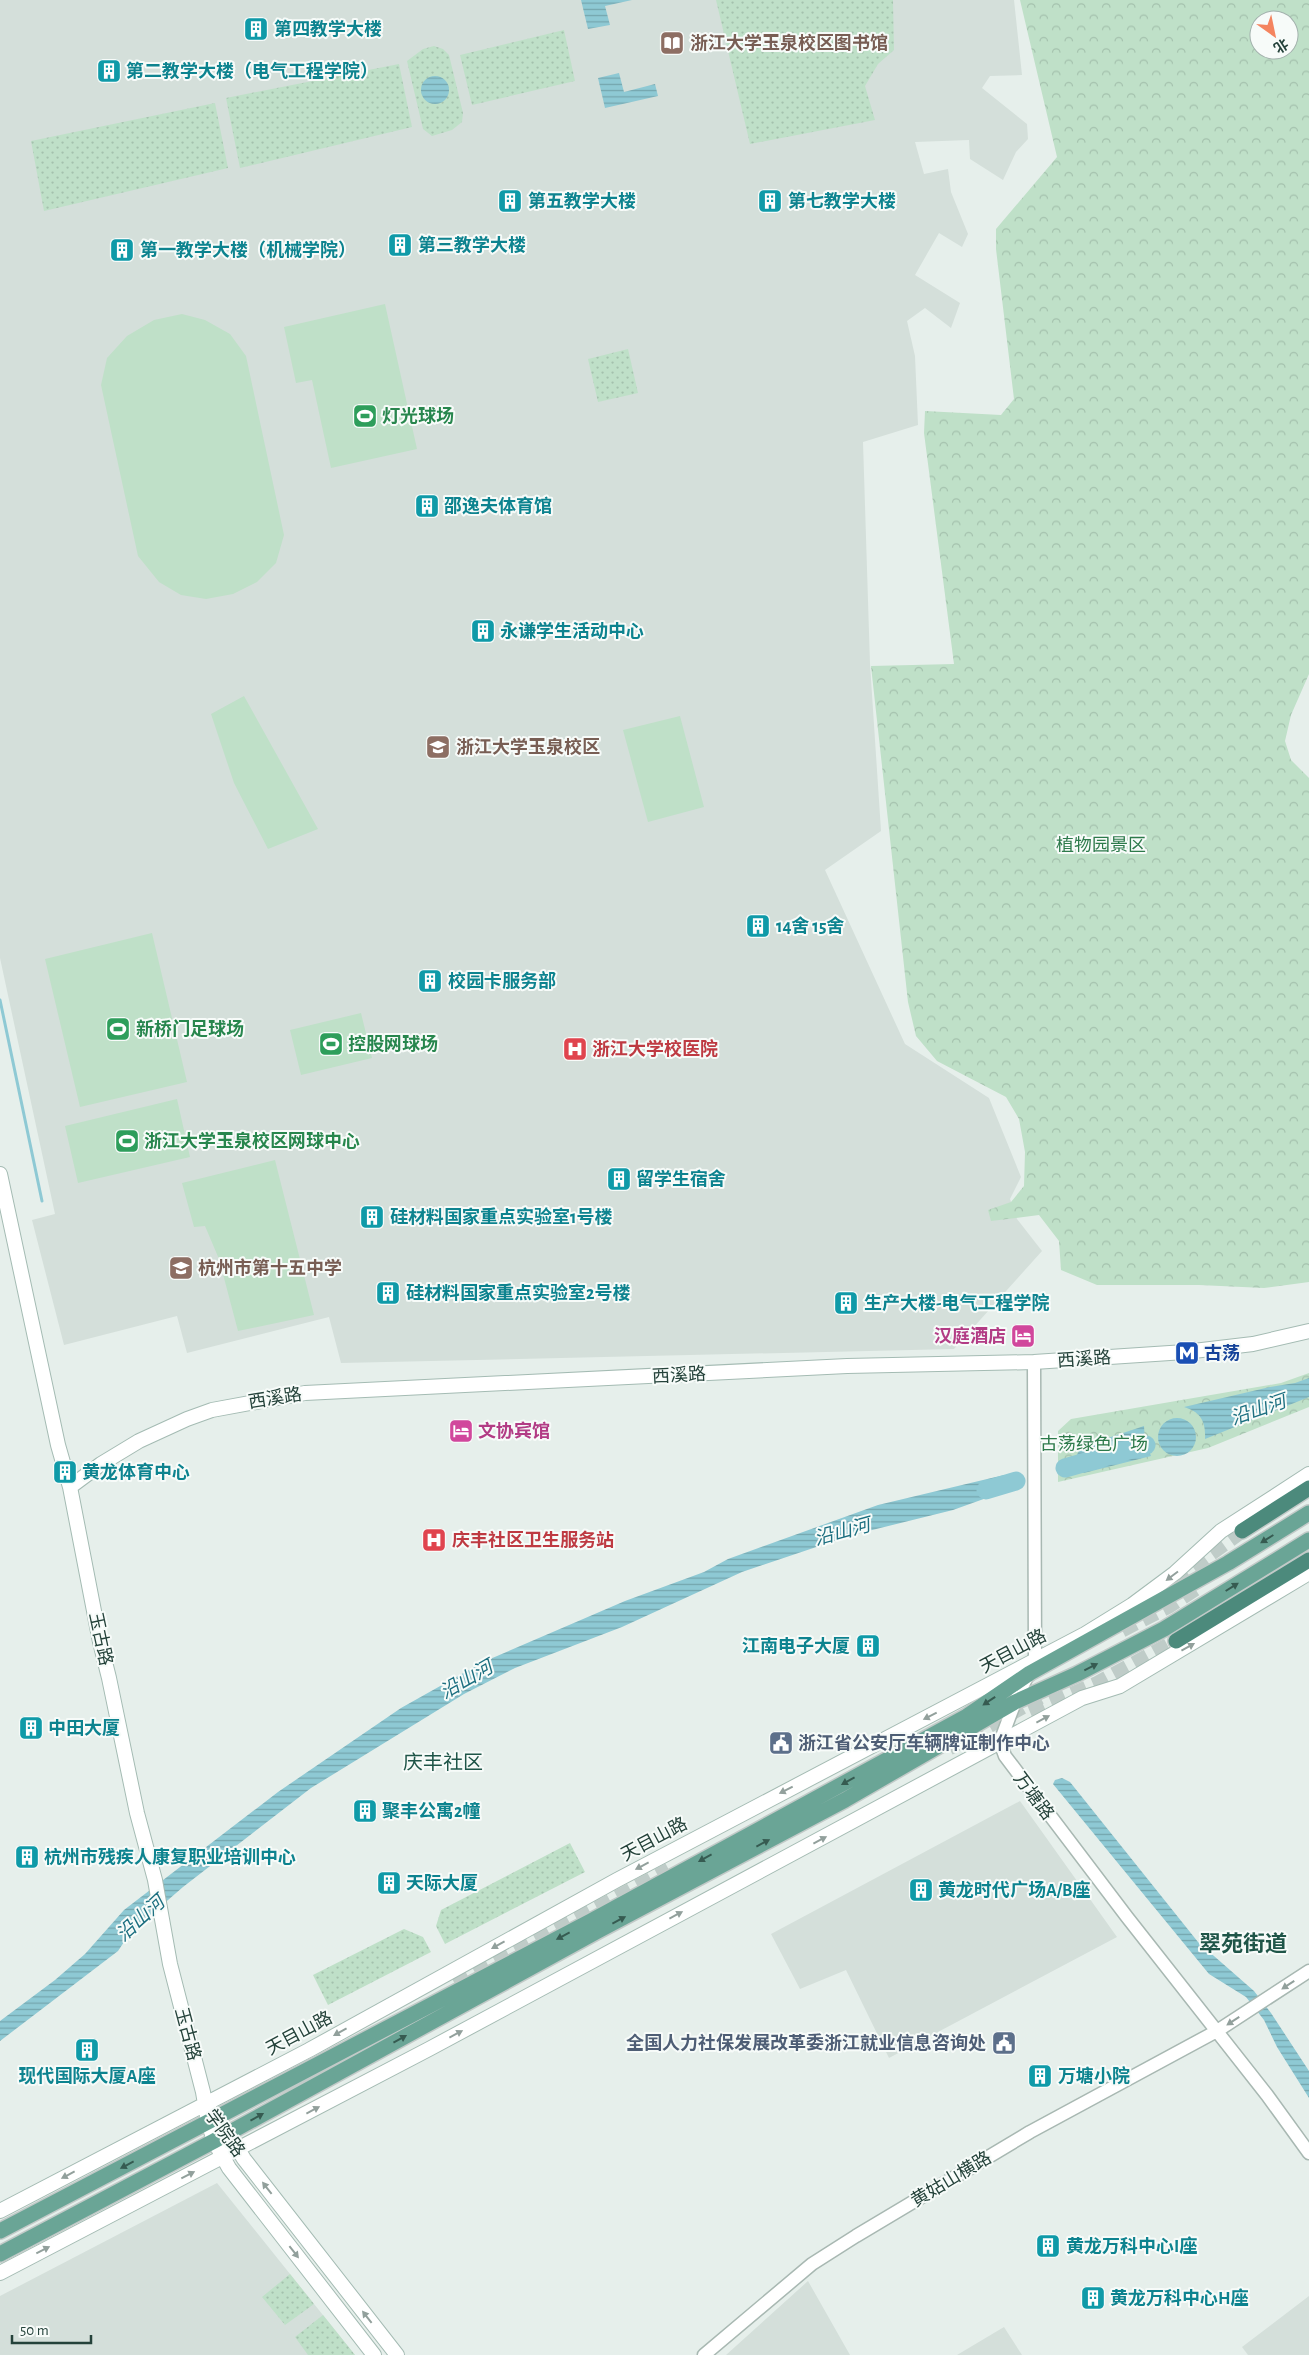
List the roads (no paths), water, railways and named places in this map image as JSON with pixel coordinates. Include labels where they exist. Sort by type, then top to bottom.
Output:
[{"type":"highway","points":[[1242,1531],[1309,1488]]},
{"type":"highway","points":[[1176,1641],[1309,1560]]},
{"type":"main road","name":"玉古路","points":[[0,1174],[58,1445],[70,1488],[100,1642],[138,1814],[155,1880],[170,1964],[204,2104]]},
{"type":"main road","name":"西溪路","points":[[70,1488],[101,1464],[139,1441],[187,1419],[212,1410],[306,1393],[847,1366],[1034,1362],[1186,1352],[1253,1344],[1309,1331]]},
{"type":"main road","name":"天目山路","points":[[0,2231],[213,2121],[591,1920],[950,1725],[1032,1667],[1132,1605],[1175,1573],[1221,1531],[1309,1474]]},
{"type":"main road","name":"天目山路","points":[[0,2211],[309,2050],[626,1875],[1032,1667],[1228,1563],[1309,1513]]},
{"type":"main road","points":[[0,2254],[214,2141],[598,1931],[845,1800],[1015,1702],[1077,1674],[1164,1629],[1309,1540]]},
{"type":"main road","points":[[0,2272],[239,2149],[858,1820],[1082,1698],[1120,1686],[1309,1573]]},
{"type":"main road","name":"学院路","points":[[204,2104],[213,2121],[228,2133],[244,2159],[397,2355]]},
{"type":"main road","name":"学院路","points":[[213,2121],[214,2141],[222,2157],[374,2355]]},
{"type":"street","points":[[1000,1742],[1015,1702],[1032,1667],[1034,1362]]},
{"type":"street","name":"万塘路","points":[[1000,1742],[1005,1756],[1013,1769],[1309,2153]]},
{"type":"street","name":"黄姑山横路","points":[[704,2355],[812,2264],[856,2236],[1030,2132],[1217,2032],[1309,1971]]},
{"type":"water","points":[[581,0],[632,0],[605,6],[610,25],[588,29]]},
{"type":"water","points":[[619,73],[624,92],[655,84],[658,96],[605,108],[598,78]]},
{"type":"water","points":[[435,76],[445,80],[449,90],[445,100],[435,104],[425,100],[421,90],[425,80]]},
{"type":"water","points":[[1309,1378],[1309,1397],[1205,1439],[1205,1428],[1201,1418],[1195,1412],[1184,1407],[1295,1383]]},
{"type":"water","points":[[1177,1418],[1190,1424],[1196,1437],[1190,1450],[1177,1456],[1164,1450],[1158,1437],[1164,1424]]},
{"type":"water","points":[[1144,1426],[1145,1441],[1151,1456],[1084,1473],[1071,1466],[1081,1447]]},
{"type":"water","points":[[1004,1475],[1011,1482],[1006,1491],[953,1510],[852,1535],[742,1572],[622,1627],[515,1668],[464,1694],[311,1788],[183,1887],[130,1933],[118,1951],[0,2041],[0,2021],[55,1980],[85,1954],[124,1910],[278,1792],[401,1708],[483,1662],[625,1601],[704,1572],[728,1559],[878,1505]]},
{"type":"water","points":[[1062,1778],[1070,1782],[1198,1942],[1254,1991],[1271,2013],[1309,2071],[1309,2098],[1277,2047],[1264,2020],[1246,1997],[1209,1974],[1053,1784],[1055,1780]]},
{"type":"waterway","points":[[0,1000],[42,1201]]},
{"type":"waterway","name":"沿山河","points":[[1065,1468],[1146,1445]]},
{"type":"waterway","name":"沿山河","points":[[986,1490],[1016,1481]]},
{"type":"tunnel","points":[[1174,1580],[1242,1531]]},
{"type":"tunnel","points":[[1122,1630],[1169,1606],[1198,1587]]},
{"type":"tunnel","points":[[1030,1712],[1096,1684],[1176,1641]]},
{"type":"tunnel","points":[[949,1748],[1040,1697]]},
{"type":"tunnel","points":[[455,1984],[669,1870]]},
{"type":"place","name":"第四教学大楼","points":[[256,29]]},
{"type":"place","name":"浙江大学玉泉校区图书馆","points":[[672,43]]},
{"type":"place","name":"第二教学大楼（电气工程学院）","points":[[109,71]]},
{"type":"place","name":"第五教学大楼","points":[[510,201]]},
{"type":"place","name":"第七教学大楼","points":[[770,201]]},
{"type":"place","name":"第三教学大楼","points":[[400,245]]},
{"type":"place","name":"第一教学大楼（机械学院）","points":[[122,250]]},
{"type":"place","name":"灯光球场","points":[[365,416]]},
{"type":"place","name":"邵逸夫体育馆","points":[[427,506]]},
{"type":"place","name":"永谦学生活动中心","points":[[483,631]]},
{"type":"place","name":"浙江大学玉泉校区","points":[[438,747]]},
{"type":"place","name":"14舍 15舍","points":[[758,926]]},
{"type":"place","name":"校园卡服务部","points":[[430,981]]},
{"type":"place","name":"新桥门足球场","points":[[118,1029]]},
{"type":"place","name":"控股网球场","points":[[331,1044]]},
{"type":"place","name":"浙江大学校医院","points":[[575,1049]]},
{"type":"place","name":"浙江大学玉泉校区网球中心","points":[[127,1141]]},
{"type":"place","name":"留学生宿舍","points":[[619,1179]]},
{"type":"place","name":"硅材料国家重点实验室1号楼","points":[[372,1217]]},
{"type":"place","name":"杭州市第十五中学","points":[[181,1268]]},
{"type":"place","name":"硅材料国家重点实验室2号楼","points":[[388,1293]]},
{"type":"place","name":"生产大楼-电气工程学院","points":[[846,1303]]},
{"type":"place","name":"汉庭酒店","points":[[1023,1336]]},
{"type":"place","name":"古荡","points":[[1187,1353]]},
{"type":"place","name":"文协宾馆","points":[[461,1431]]},
{"type":"place","name":"黄龙体育中心","points":[[65,1472]]},
{"type":"place","name":"庆丰社区卫生服务站","points":[[434,1540]]},
{"type":"place","name":"江南电子大厦","points":[[868,1646]]},
{"type":"place","name":"中田大厦","points":[[31,1728]]},
{"type":"place","name":"浙江省公安厅车辆牌证制作中心","points":[[781,1743]]},
{"type":"place","name":"聚丰公寓2幢","points":[[365,1811]]},
{"type":"place","name":"杭州市残疾人康复职业培训中心","points":[[27,1857]]},
{"type":"place","name":"天际大厦","points":[[389,1883]]},
{"type":"place","name":"黄龙时代广场A/B座","points":[[921,1890]]},
{"type":"place","name":"全国人力社保发展改革委浙江就业信息咨询处","points":[[1004,2043]]},
{"type":"place","name":"现代国际大厦A座","points":[[87,2050]]},
{"type":"place","name":"万塘小院","points":[[1040,2076]]},
{"type":"place","name":"黄龙万科中心I座","points":[[1048,2246]]},
{"type":"place","name":"黄龙万科中心H座","points":[[1093,2298]]},
{"type":"district","name":"庆丰社区","points":[[443,1762]]},
{"type":"district","name":"翠苑街道","points":[[1243,1943]]},
{"type":"park label","name":"植物园景区","points":[[1101,845]]},
{"type":"park label","name":"古荡绿色广场","points":[[1094,1444]]}]
